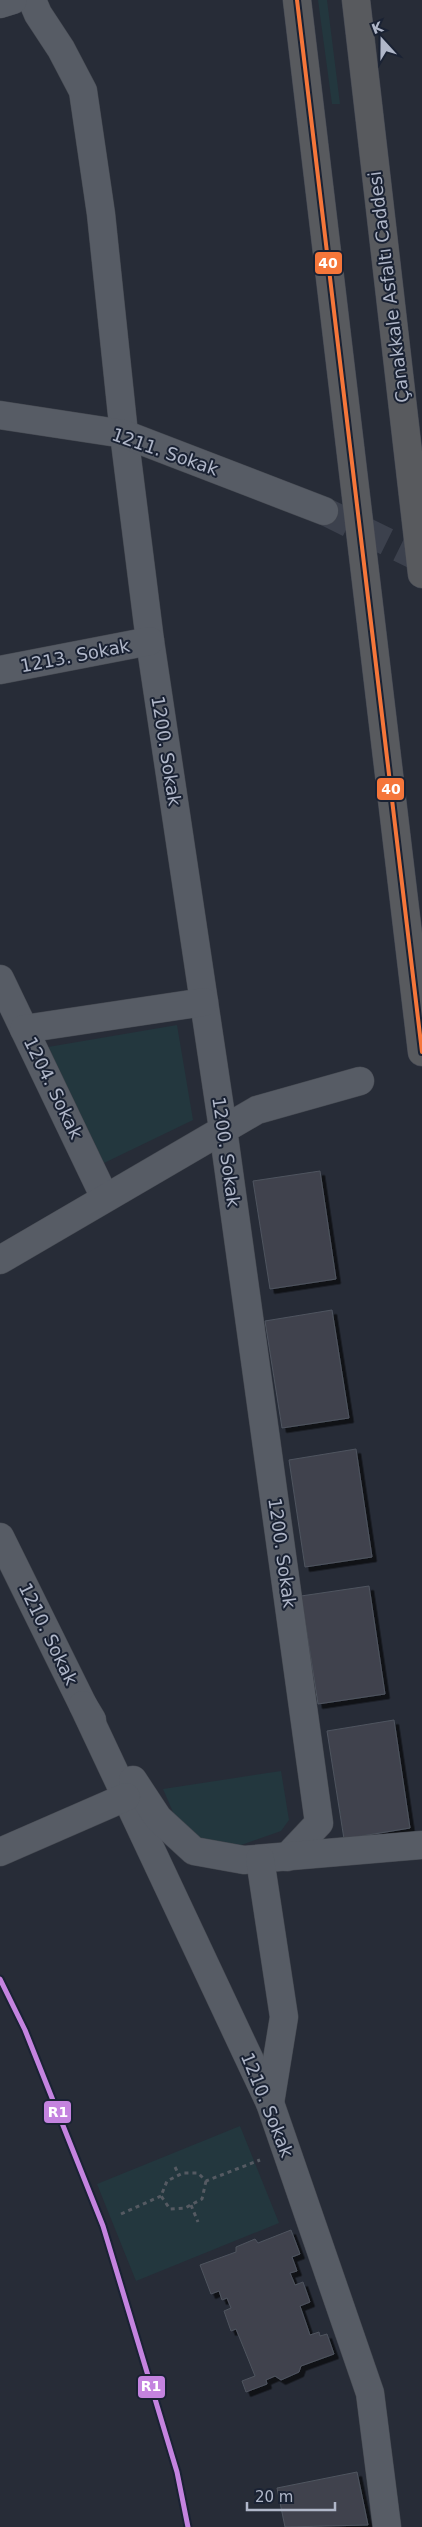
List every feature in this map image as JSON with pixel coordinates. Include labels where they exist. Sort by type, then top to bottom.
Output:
[{"type":"highway","points":[[297,0],[422,1052]]},
{"type":"highway","name":"Çanakkale Asfaltı Caddesi","points":[[356,0],[422,574]]},
{"type":"street","points":[[0,4],[13,0]]},
{"type":"street","name":"1200. Sokak","points":[[32,0],[38,14],[61,50],[83,91],[101,214],[124,434],[150,641],[223,1129],[319,1823],[287,1857]]},
{"type":"street","name":"1211. Sokak","points":[[0,415],[124,434],[324,511]]},
{"type":"street","name":"1213. Sokak","points":[[0,670],[150,641]]},
{"type":"street","name":"1204. Sokak","points":[[0,979],[105,1198]]},
{"type":"street","points":[[24,1029],[204,1002]]},
{"type":"street","points":[[0,1260],[257,1110],[360,1081]]},
{"type":"street","name":"1210. Sokak","points":[[0,1537],[83,1705],[270,2103],[370,2393],[387,2527]]},
{"type":"street","name":"1210. Sokak","points":[[83,1705],[158,1818],[194,1850],[244,1860],[422,1845]]},
{"type":"street","points":[[0,1852],[126,1797]]},
{"type":"street","points":[[260,1859],[284,2017],[270,2103]]},
{"type":"path","points":[[206,2181],[286,2150]]},
{"type":"path","points":[[175,2167],[179,2175]]},
{"type":"path","points":[[121,2214],[161,2196],[167,2181],[179,2175],[198,2173],[206,2181]]},
{"type":"path","points":[[161,2196],[170,2208],[185,2208],[202,2199],[206,2181]]},
{"type":"path","points":[[191,2205],[198,2222]]},
{"type":"shaded area","points":[[318,0],[327,0],[340,104],[332,104]]},
{"type":"shaded area","points":[[177,1025],[193,1120],[104,1163],[48,1047]]},
{"type":"shaded area","points":[[281,1771],[289,1820],[281,1831],[230,1849],[202,1843],[176,1819],[163,1789]]},
{"type":"shaded area","points":[[240,2126],[279,2223],[136,2281],[97,2184]]},
{"type":"building","points":[[320,1171],[336,1279],[270,1289],[253,1181]]},
{"type":"building","points":[[332,1310],[349,1418],[282,1428],[265,1321]]},
{"type":"building","points":[[356,1449],[372,1557],[305,1567],[289,1460]]},
{"type":"building","points":[[369,1586],[385,1694],[318,1704],[301,1596]]},
{"type":"building","points":[[394,1720],[410,1828],[344,1839],[327,1731]]},
{"type":"building","points":[[291,2230],[300,2254],[292,2257],[297,2271],[290,2273],[295,2285],[303,2282],[310,2302],[300,2306],[310,2335],[319,2332],[320,2336],[327,2334],[334,2354],[301,2366],[299,2372],[281,2380],[275,2376],[266,2380],[267,2384],[246,2392],[242,2381],[255,2376],[236,2329],[231,2331],[224,2311],[231,2308],[227,2298],[222,2300],[219,2291],[211,2294],[200,2265],[236,2252],[236,2247],[255,2239],[258,2243]]},
{"type":"building","points":[[357,2472],[368,2525],[285,2527],[277,2488]]},
{"type":"tunnel","points":[[324,511],[422,559]]},
{"type":"transit line","name":"40","points":[[297,0],[422,1052]]},
{"type":"transit line","name":"R1","points":[[0,1979],[25,2030],[103,2226],[177,2472],[188,2527]]}]
